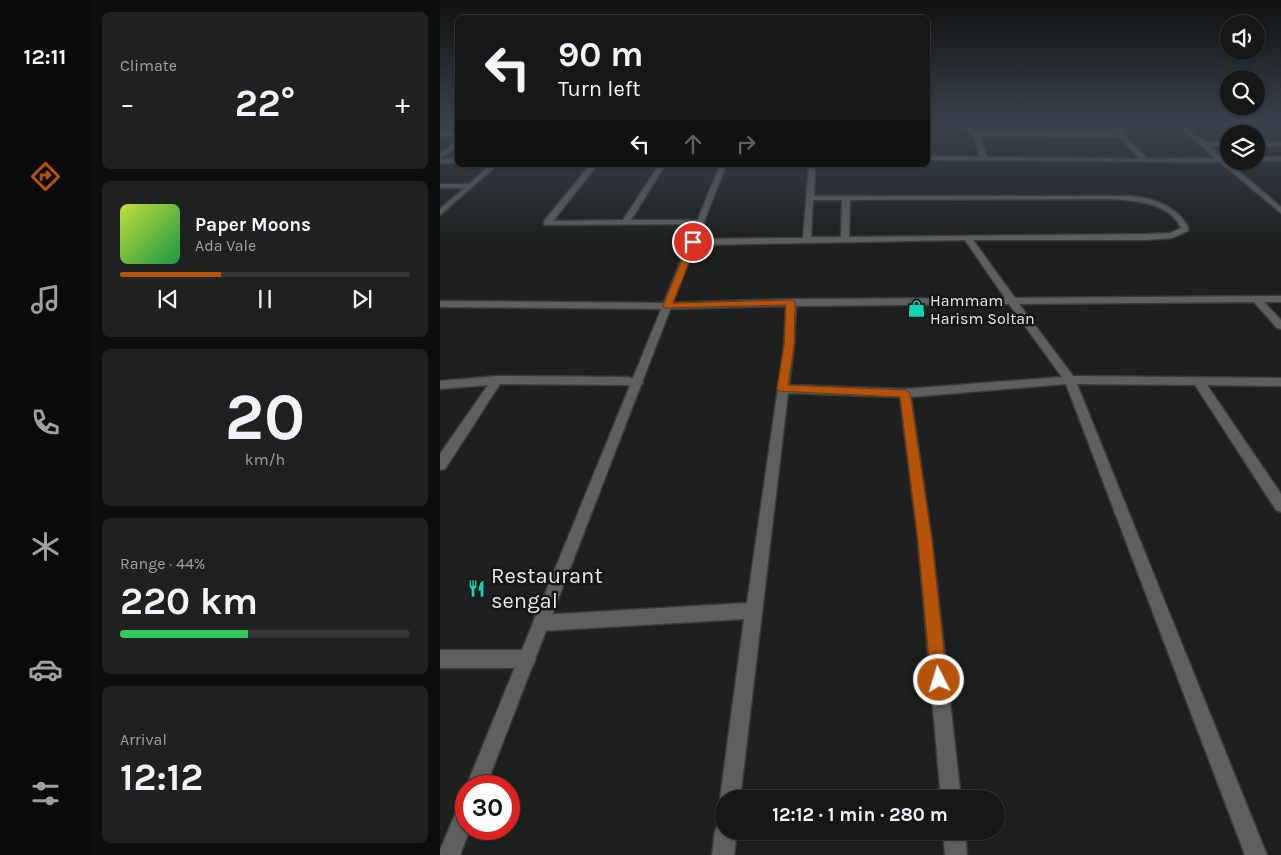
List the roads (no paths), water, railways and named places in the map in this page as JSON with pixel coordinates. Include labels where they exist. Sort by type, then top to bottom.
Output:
[{"type":"street","points":[[440,213],[492,167]]},
{"type":"street","points":[[592,167],[547,223],[701,222]]},
{"type":"street","points":[[626,222],[661,167]]},
{"type":"street","points":[[480,775],[722,167]]},
{"type":"street","points":[[807,240],[812,167]]},
{"type":"street","points":[[1237,170],[1281,211]]},
{"type":"street","points":[[440,186],[471,186]]},
{"type":"street","points":[[693,242],[967,237],[1147,237],[1172,235],[1185,229],[1184,224],[1165,206],[1143,199],[810,198]]},
{"type":"street","points":[[845,239],[846,198]]},
{"type":"street","points":[[967,237],[1010,300],[1070,380],[1256,855]]},
{"type":"street","points":[[440,304],[667,306],[791,302],[1281,299]]},
{"type":"street","points":[[1257,300],[1281,326]]},
{"type":"street","points":[[731,790],[782,388],[789,346],[791,302]]},
{"type":"street","points":[[440,385],[496,380],[627,381],[637,383]]},
{"type":"street","points":[[440,465],[496,380]]},
{"type":"street","points":[[782,388],[905,393],[1070,380],[1281,382]]},
{"type":"street","points":[[1198,381],[1281,506]]},
{"type":"street","points":[[905,393],[925,541],[950,790]]},
{"type":"street","points":[[541,623],[755,610]]},
{"type":"street","points":[[440,660],[527,659]]},
{"type":"street","points":[[449,855],[455,840]]},
{"type":"street","points":[[723,855],[725,840]]},
{"type":"street","points":[[955,840],[956,855]]},
{"type":"place","name":"Hammam Harism Soltan","points":[[916,309]]},
{"type":"place","name":"Restaurant sengal","points":[[477,588]]}]
